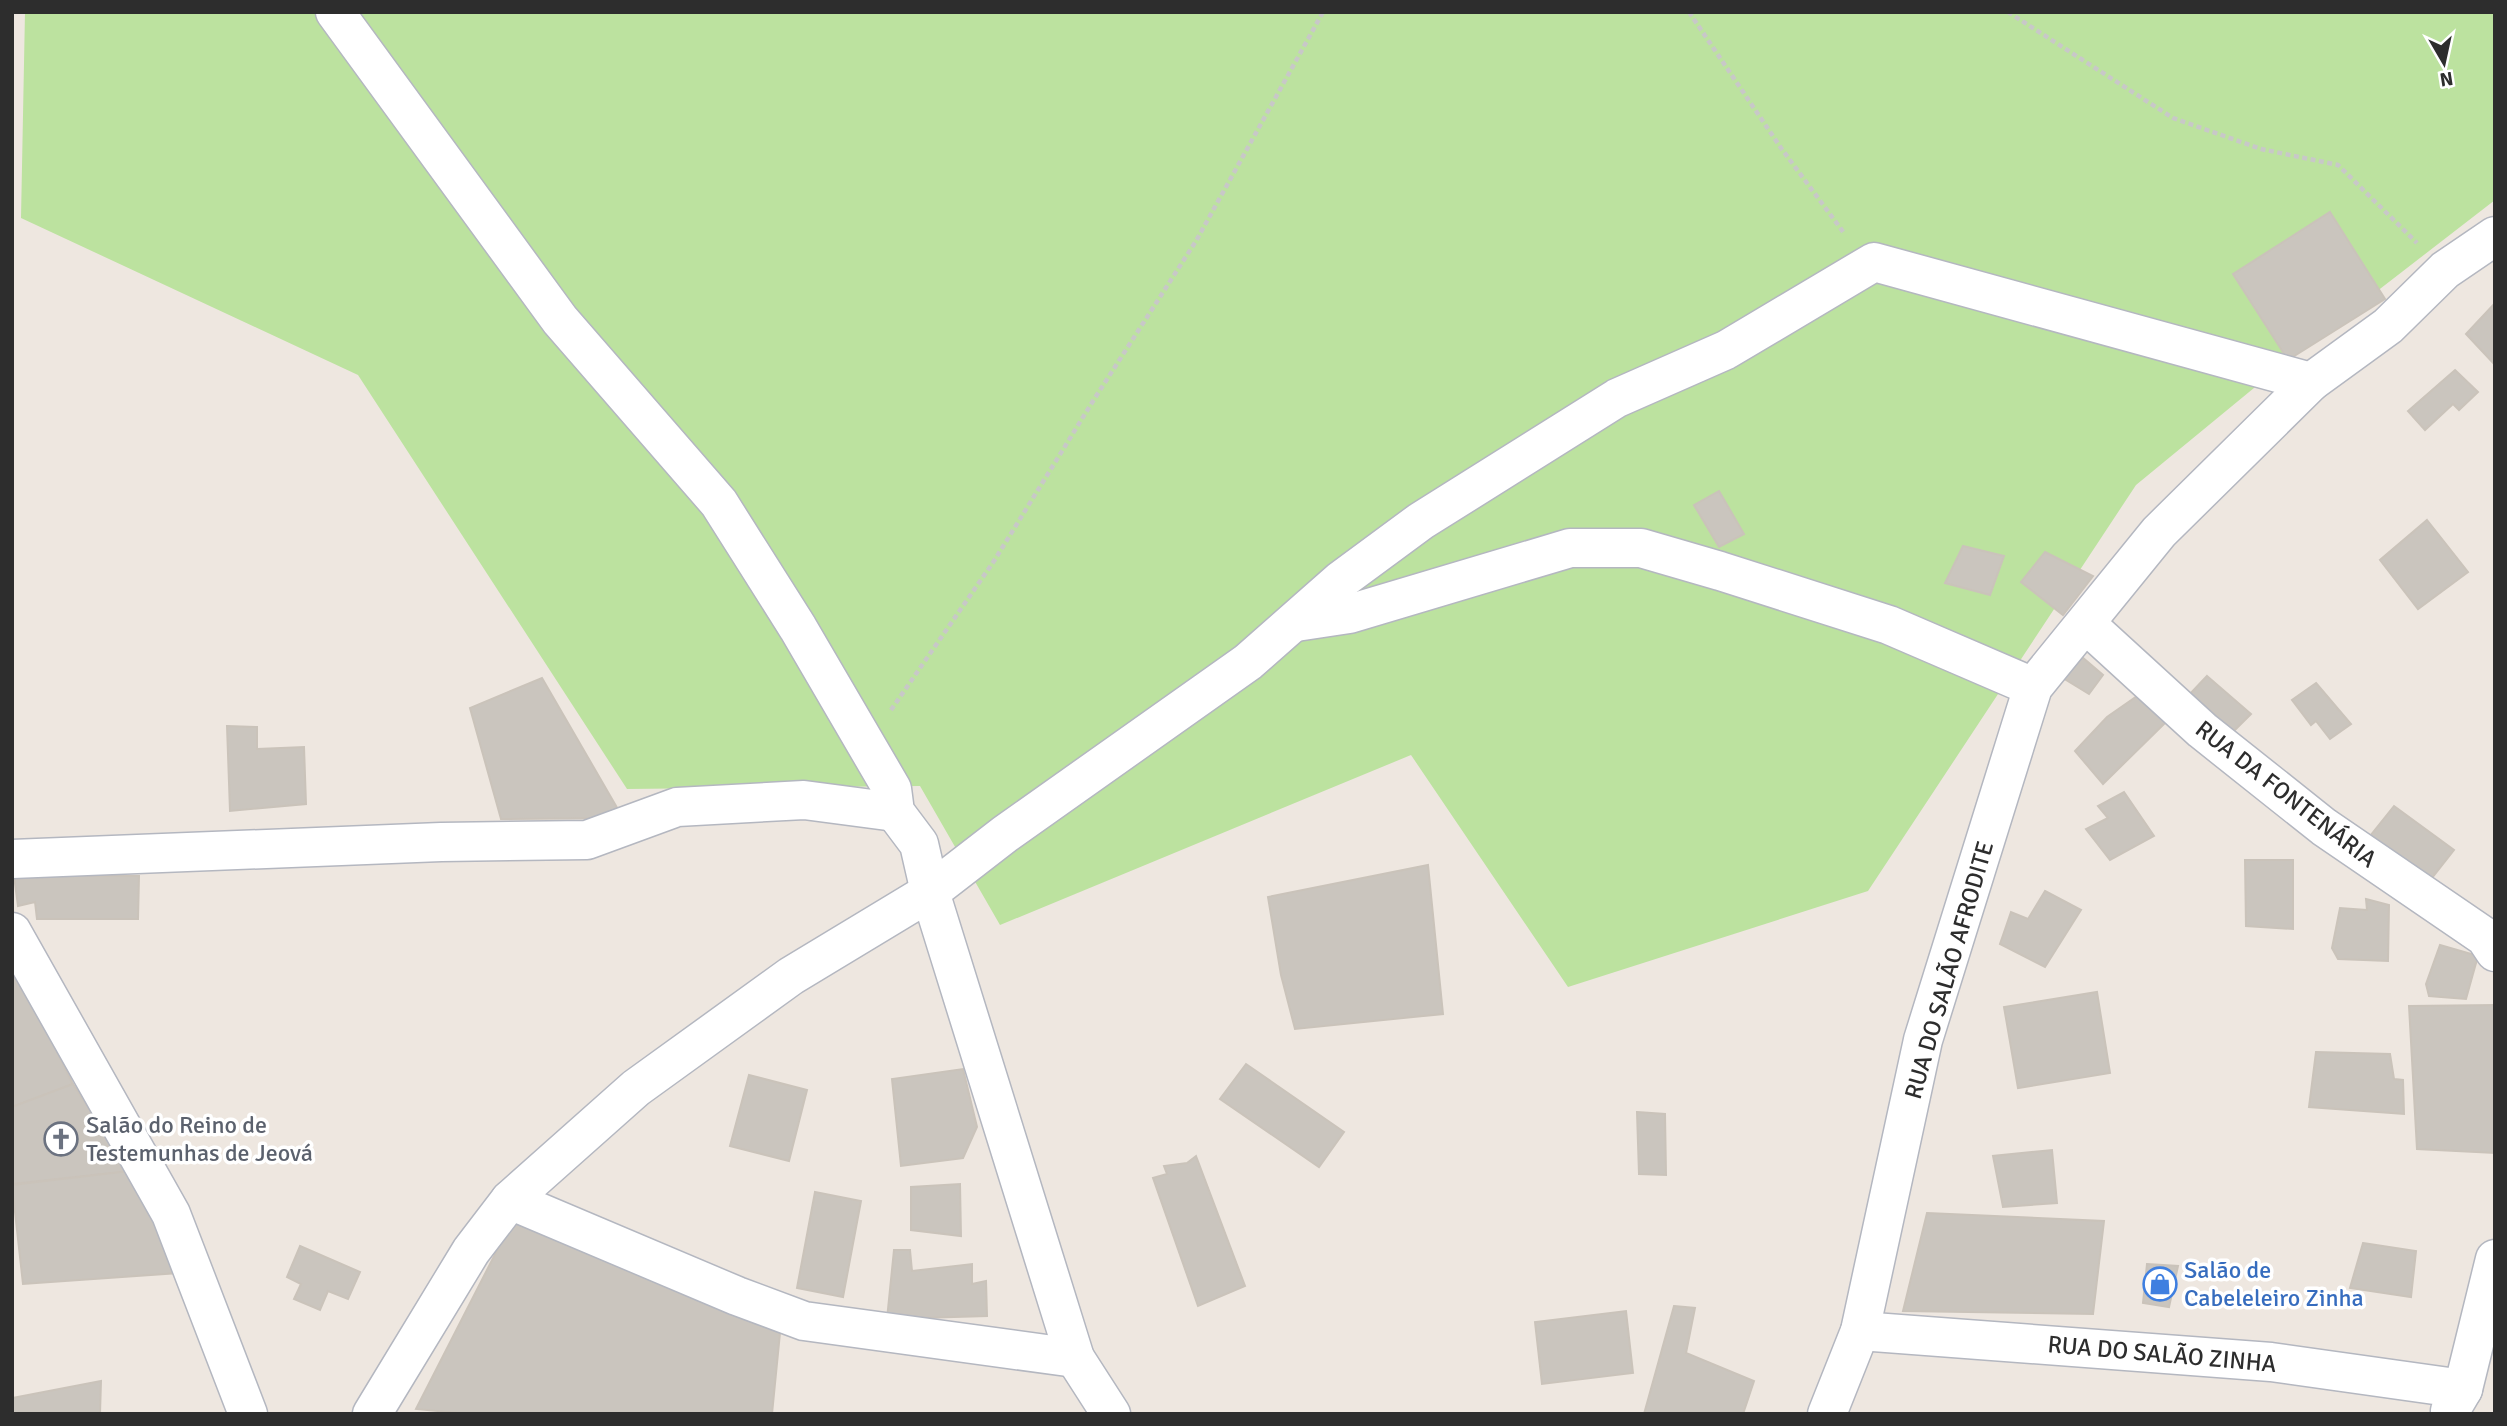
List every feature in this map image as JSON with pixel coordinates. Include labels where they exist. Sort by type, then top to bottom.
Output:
[{"type":"street","points":[[335,12],[561,320],[719,503],[798,628],[892,789],[895,812],[919,844],[930,892],[1075,1358],[1111,1414]]},
{"type":"street","name":"RUA DO SALÃO AFRODITE","points":[[1827,1414],[1860,1331],[1923,1040],[2033,687],[2159,533],[2311,382],[2388,326],[2445,270],[2495,236]]},
{"type":"street","points":[[372,1414],[471,1251],[510,1199],[636,1088],[791,976],[930,892],[1005,834],[1248,662],[1341,580],[1387,545],[1520,457],[1617,398],[1726,350],[1874,262],[2311,382]]},
{"type":"street","points":[[1296,622],[1349,614],[1570,548],[1641,548],[1720,570],[1889,625],[2033,687]]},
{"type":"street","name":"RUA DA FONTENÁRIA","points":[[2087,624],[2202,730],[2324,827],[2484,937],[2495,952]]},
{"type":"street","points":[[12,859],[441,842],[587,840],[677,807],[804,800],[895,812]]},
{"type":"street","points":[[12,932],[171,1213],[248,1414]]},
{"type":"street","points":[[510,1199],[737,1296],[804,1321],[1075,1358]]},
{"type":"street","points":[[2455,1401],[2495,1259]]},
{"type":"street","name":"RUA DO SALÃO ZINHA","points":[[1860,1331],[2272,1362],[2455,1401]]},
{"type":"path","points":[[866,745],[994,562],[1196,242],[1323,12]]},
{"type":"path","points":[[1689,12],[1781,148],[1860,255],[1874,262]]},
{"type":"path","points":[[2008,12],[2173,118],[2261,149],[2338,165],[2445,270]]},
{"type":"green space","points":[[25,12],[2495,12],[2495,200],[2288,360],[2136,485],[1868,891],[1568,987],[1411,755],[1000,925],[920,786],[627,789],[358,375],[21,218]]},
{"type":"building","points":[[2330,212],[2385,299],[2288,360],[2233,274]]},
{"type":"building","points":[[2495,303],[2495,365],[2466,334]]},
{"type":"building","points":[[2455,370],[2478,392],[2459,410],[2453,404],[2425,430],[2408,411]]},
{"type":"building","points":[[1719,491],[1744,534],[1719,547],[1694,505]]},
{"type":"building","points":[[2427,520],[2468,572],[2418,609],[2380,560]]},
{"type":"building","points":[[1963,546],[2004,556],[1990,595],[1945,583]]},
{"type":"building","points":[[2045,552],[2093,576],[2063,615],[2021,582]]},
{"type":"building","points":[[2082,657],[2103,675],[2089,694],[2063,678]]},
{"type":"building","points":[[2207,676],[2251,714],[2232,733],[2189,695]]},
{"type":"building","points":[[542,678],[623,818],[501,819],[470,708]]},
{"type":"building","points":[[2316,683],[2351,724],[2330,739],[2316,721],[2311,725],[2292,700]]},
{"type":"building","points":[[2140,694],[2169,719],[2103,784],[2075,751],[2107,717]]},
{"type":"building","points":[[227,726],[257,727],[257,749],[304,747],[306,804],[230,811]]},
{"type":"building","points":[[2124,792],[2154,836],[2110,860],[2086,829],[2108,818],[2098,806]]},
{"type":"building","points":[[2394,806],[2454,850],[2424,888],[2366,841]]},
{"type":"building","points":[[2245,860],[2293,860],[2293,929],[2246,926]]},
{"type":"building","points":[[1428,865],[1443,1014],[1295,1029],[1281,975],[1268,897]]},
{"type":"building","points":[[14,876],[139,876],[138,919],[37,919],[35,902],[18,906]]},
{"type":"building","points":[[2045,891],[2081,910],[2045,967],[2000,944],[2011,912],[2028,919]]},
{"type":"building","points":[[2366,899],[2389,905],[2388,961],[2338,959],[2332,948],[2340,908],[2367,910]]},
{"type":"building","points":[[2440,945],[2478,956],[2466,999],[2429,996],[2426,984]]},
{"type":"building","points":[[12,961],[73,1084],[12,1107]]},
{"type":"building","points":[[2097,992],[2110,1073],[2018,1088],[2004,1007]]},
{"type":"building","points":[[2495,1005],[2495,1153],[2417,1149],[2409,1006]]},
{"type":"building","points":[[2316,1052],[2390,1054],[2394,1079],[2403,1080],[2404,1114],[2309,1107]]},
{"type":"building","points":[[1246,1064],[1344,1132],[1319,1167],[1220,1099]]},
{"type":"building","points":[[963,1069],[977,1127],[963,1158],[901,1166],[892,1079]]},
{"type":"building","points":[[749,1075],[807,1090],[789,1161],[730,1146]]},
{"type":"building","name":"Salão do Reino de Testemunhas de Jeová","points":[[73,1084],[130,1171],[12,1184],[12,1107]]},
{"type":"building","points":[[1637,1112],[1665,1114],[1666,1175],[1639,1174]]},
{"type":"building","points":[[2052,1150],[2057,1203],[2003,1207],[1993,1156]]},
{"type":"building","points":[[1196,1156],[1245,1286],[1198,1306],[1153,1178],[1167,1174],[1164,1166],[1187,1163]]},
{"type":"building","points":[[130,1171],[178,1273],[23,1284],[12,1185]]},
{"type":"building","points":[[960,1184],[961,1236],[911,1230],[911,1187]]},
{"type":"building","points":[[815,1192],[861,1201],[843,1297],[797,1288]]},
{"type":"building","points":[[1927,1213],[2104,1221],[2093,1314],[1903,1311]]},
{"type":"building","points":[[512,1221],[780,1333],[772,1414],[468,1414],[416,1409]]},
{"type":"building","points":[[2363,1243],[2416,1251],[2411,1297],[2350,1288]]},
{"type":"building","points":[[300,1246],[360,1272],[348,1299],[328,1291],[320,1310],[294,1299],[301,1284],[287,1277]]},
{"type":"building","points":[[894,1250],[910,1250],[912,1271],[972,1264],[972,1284],[986,1281],[987,1316],[887,1319]]},
{"type":"building","name":"Salão de Cabeleleiro Zinha","points":[[2147,1264],[2178,1266],[2169,1307],[2143,1303]]},
{"type":"building","points":[[1674,1306],[1695,1308],[1686,1353],[1754,1381],[1743,1414],[1644,1414]]},
{"type":"building","points":[[1626,1311],[1633,1373],[1542,1384],[1535,1322]]},
{"type":"building","points":[[101,1381],[100,1414],[12,1414],[12,1398]]},
{"type":"place","name":"Salão do Reino de Testemunhas de Jeová","points":[[61,1139]]},
{"type":"place","name":"Salão de Cabeleleiro Zinha","points":[[2160,1284]]}]
